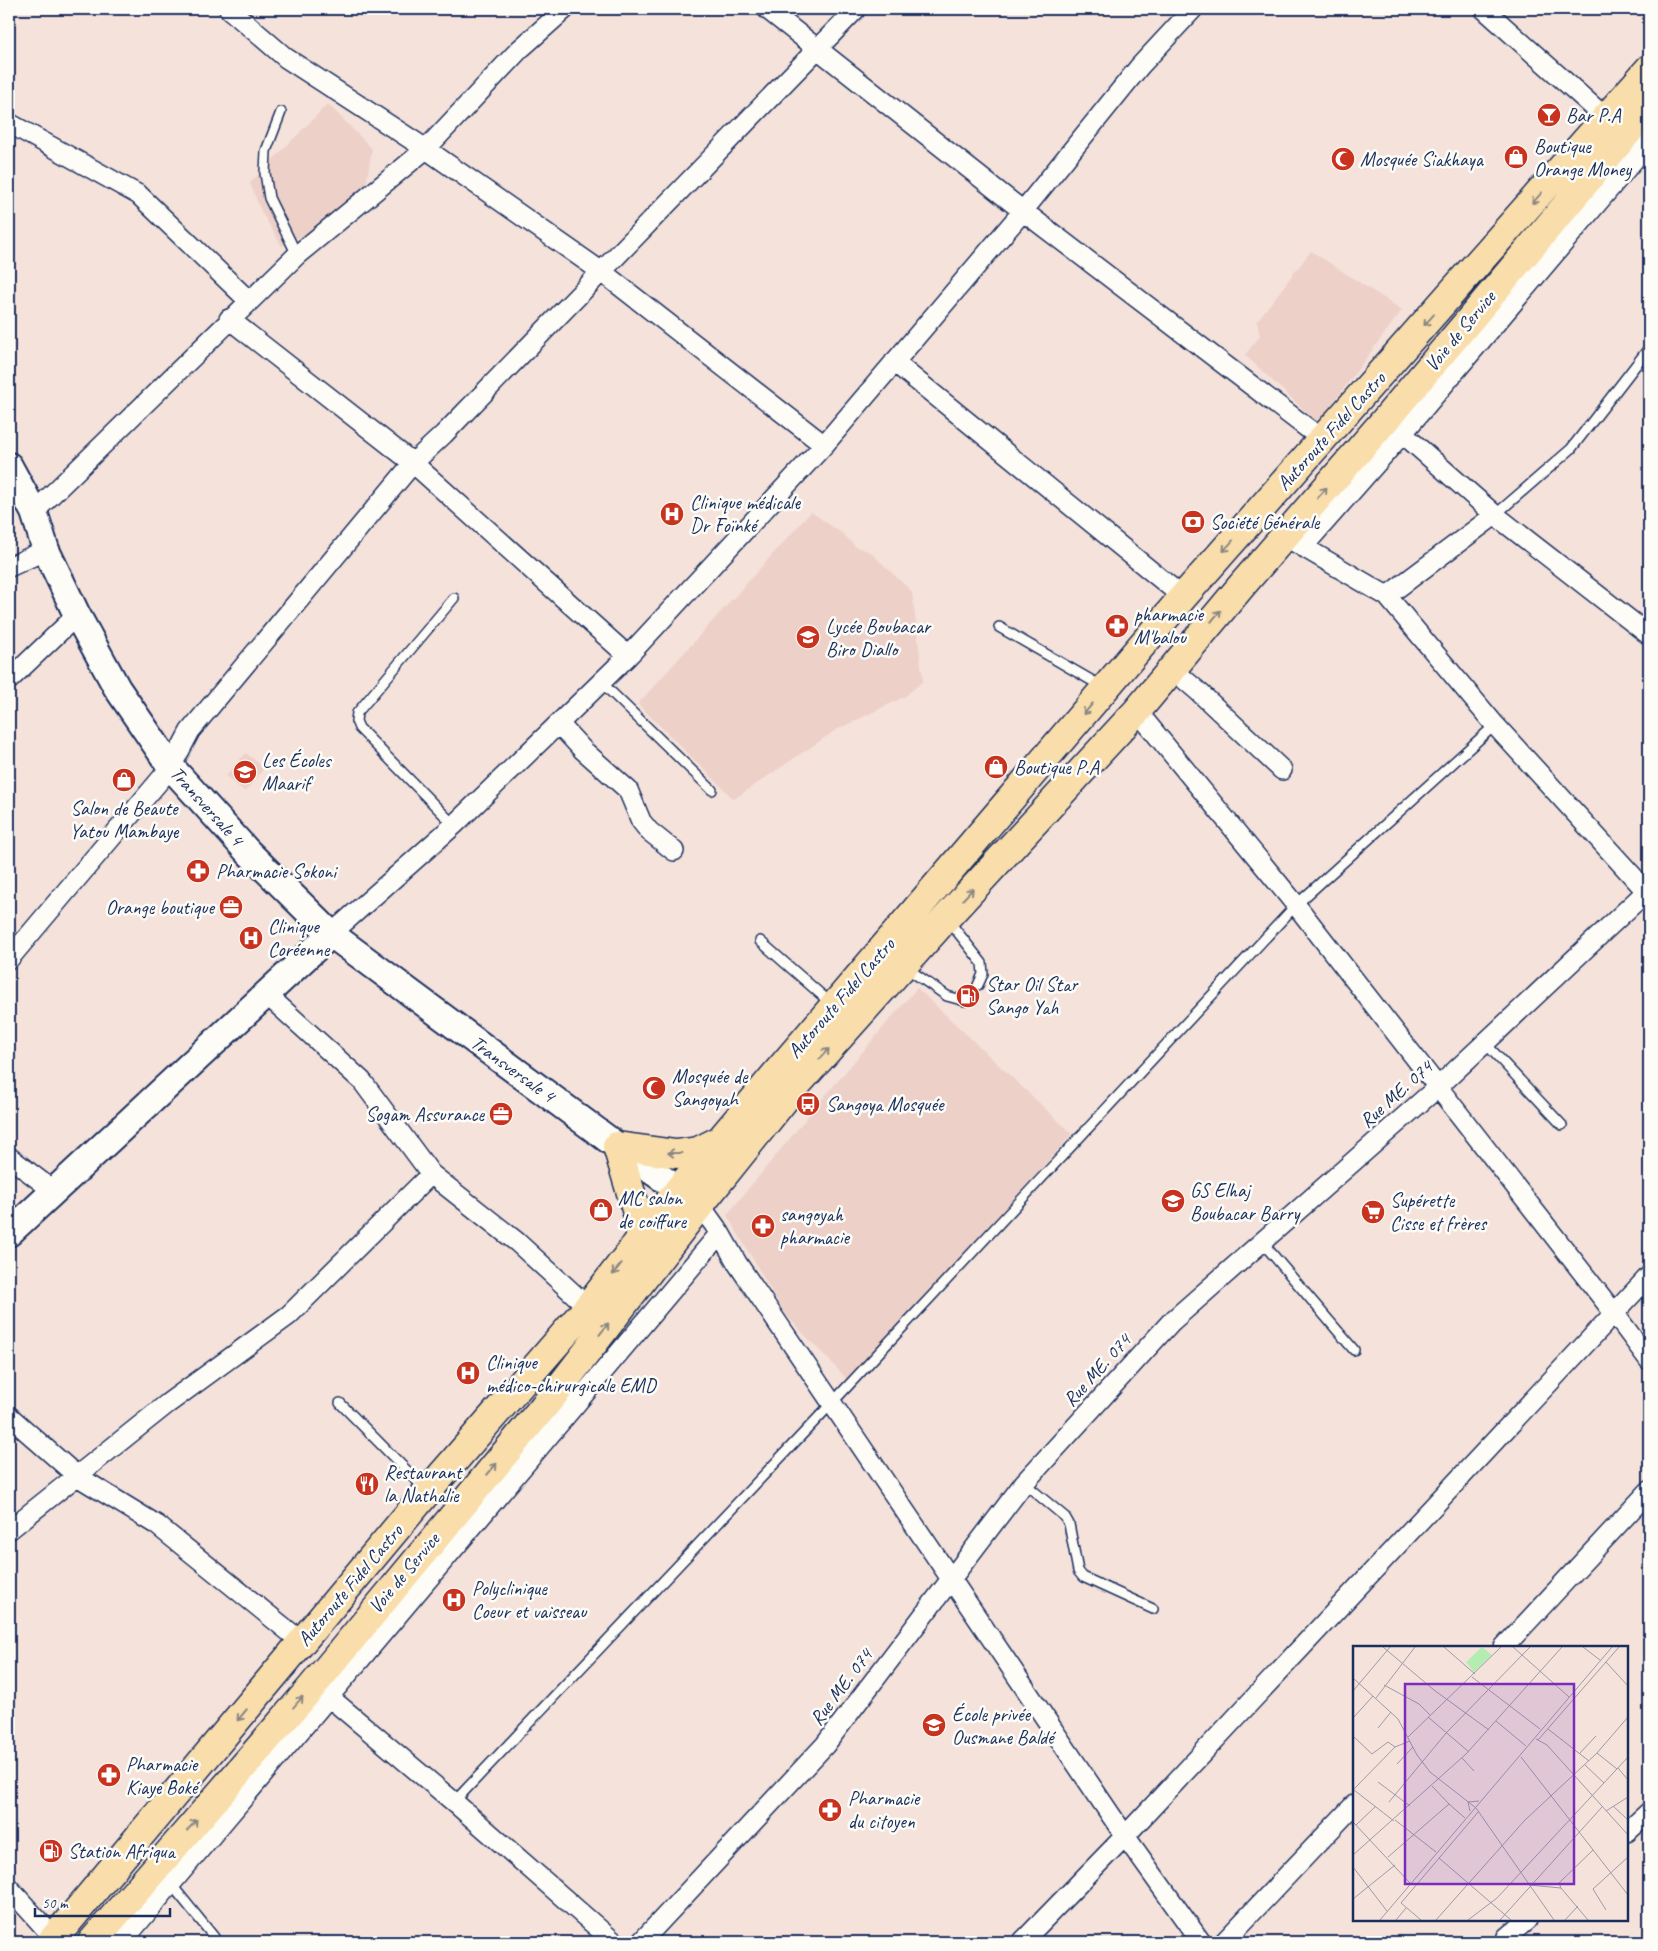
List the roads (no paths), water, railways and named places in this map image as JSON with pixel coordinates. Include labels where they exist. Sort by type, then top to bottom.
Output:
[{"type":"highway","name":"Autoroute Fidel Castro","points":[[92,1942],[236,1790],[311,1688],[478,1503],[569,1395],[690,1197],[722,1140],[774,1076],[1183,597],[1607,119],[1649,69]]},
{"type":"highway","name":"Autoroute Fidel Castro","points":[[52,1940],[427,1492],[588,1307],[640,1239],[690,1197],[792,1090],[946,918],[1138,711],[1172,669],[1294,541],[1394,426],[1649,107]]},
{"type":"highway","points":[[640,1239],[640,1223],[616,1146],[676,1154],[698,1151],[722,1140]]},
{"type":"main road","name":"Transversale 4","points":[[9,466],[34,512],[46,550],[116,688],[171,767],[248,852],[331,934],[616,1146],[690,1197]]},
{"type":"main road","points":[[9,1233],[331,934]]},
{"type":"street","points":[[229,9],[286,58],[426,149],[602,272],[824,445]]},
{"type":"street","points":[[34,512],[248,300],[297,255],[426,149],[519,50],[565,9]]},
{"type":"street","points":[[767,9],[1023,211],[1323,440]]},
{"type":"street","points":[[9,959],[171,767],[190,731],[413,462],[450,427],[602,272],[856,9]]},
{"type":"street","points":[[331,934],[454,825],[628,656],[824,445],[1023,211],[1140,66],[1192,9]]},
{"type":"street","points":[[1484,9],[1607,119]]},
{"type":"street","points":[[9,123],[139,195],[248,300]]},
{"type":"street","name":"Voie de Service","points":[[1394,426],[1649,142]]},
{"type":"street","points":[[229,319],[413,462],[628,656]]},
{"type":"street","points":[[894,362],[1183,597]]},
{"type":"street","points":[[1394,426],[1496,516],[1649,635]]},
{"type":"street","points":[[1387,596],[1496,516]]},
{"type":"street","points":[[1294,541],[1387,596],[1495,726],[1648,891]]},
{"type":"street","points":[[9,567],[46,550]]},
{"type":"street","points":[[9,680],[77,614]]},
{"type":"street","points":[[1172,669],[1200,692],[1282,770]]},
{"type":"street","points":[[1138,711],[1296,905],[1614,1312],[1649,1360]]},
{"type":"street","points":[[559,724],[583,750],[628,790],[641,821],[649,831],[674,851]]},
{"type":"street","name":"Rue ME. 074","points":[[641,1942],[826,1745],[1024,1483],[1171,1322],[1438,1087],[1648,891]]},
{"type":"street","points":[[266,994],[362,1081],[431,1174],[517,1242],[588,1307]]},
{"type":"street","points":[[9,1156],[54,1192]]},
{"type":"street","points":[[9,1530],[167,1404],[289,1315],[431,1174]]},
{"type":"street","points":[[690,1197],[720,1233],[737,1263],[1125,1836],[1201,1942]]},
{"type":"street","points":[[569,1395],[720,1233]]},
{"type":"street","points":[[1022,1942],[1125,1836],[1649,1276]]},
{"type":"street","points":[[9,1416],[77,1476],[157,1525],[302,1642]]},
{"type":"street","points":[[1505,1646],[1649,1491]]},
{"type":"street","name":"Voie de Service","points":[[122,1942],[171,1884],[236,1790],[329,1697],[478,1503]]},
{"type":"street","points":[[329,1697],[454,1802],[614,1942]]},
{"type":"street","points":[[1224,1942],[1353,1806]]},
{"type":"street","points":[[1628,1831],[1649,1812]]},
{"type":"street","points":[[9,1888],[52,1940]]},
{"type":"street","points":[[1509,1942],[1507,1937],[1526,1921]]},
{"type":"lane","points":[[281,112],[266,151],[265,174],[268,198],[297,255]]},
{"type":"lane","points":[[1496,516],[1571,449],[1649,348]]},
{"type":"lane","points":[[454,598],[357,713],[356,721],[360,728],[454,825]]},
{"type":"lane","points":[[999,627],[1105,689]]},
{"type":"lane","points":[[602,683],[712,790]]},
{"type":"lane","points":[[454,1802],[832,1403],[1296,905],[1495,726]]},
{"type":"lane","points":[[946,918],[982,963],[982,974],[978,985]]},
{"type":"lane","points":[[760,941],[835,1006]]},
{"type":"lane","points":[[903,966],[947,996],[965,1001]]},
{"type":"lane","points":[[1485,1043],[1562,1125]]},
{"type":"lane","points":[[1262,1242],[1354,1350]]},
{"type":"lane","points":[[340,1403],[427,1492]]},
{"type":"lane","points":[[1024,1483],[1065,1517],[1069,1524],[1078,1571],[1083,1577],[1153,1609]]},
{"type":"lane","points":[[171,1884],[216,1942]]},
{"type":"place","name":"Bar P.A","points":[[1549,115]]},
{"type":"place","name":"Boutique Orange Money","points":[[1516,157]]},
{"type":"place","name":"Mosquée Siakhaya","points":[[1343,159]]},
{"type":"place","name":"Clinique médicale Dr Foïnké","points":[[672,514]]},
{"type":"place","name":"Société Générale","points":[[1193,522]]},
{"type":"place","name":"pharmacie M'balou","points":[[1117,626]]},
{"type":"place","name":"Lycée Boubacar Biro Diallo","points":[[808,637]]},
{"type":"place","name":"Boutique P.A","points":[[996,767]]},
{"type":"place","name":"Les Écoles Maarif","points":[[245,772]]},
{"type":"place","name":"Salon de Beaute Yatou Mambaye","points":[[124,780]]},
{"type":"place","name":"Pharmacie Sokoni","points":[[198,871]]},
{"type":"place","name":"Orange boutique","points":[[231,907]]},
{"type":"place","name":"Clinique Coréenne","points":[[251,938]]},
{"type":"place","name":"Star Oil Star Sango Yah","points":[[968,996]]},
{"type":"place","name":"Mosquée de Sangoyah","points":[[654,1088]]},
{"type":"place","name":"Sangoya Mosquée","points":[[808,1104]]},
{"type":"place","name":"Sogam Assurance","points":[[501,1114]]},
{"type":"place","name":"GS Elhaj Boubacar Barry","points":[[1173,1201]]},
{"type":"place","name":"MC salon de coiffure","points":[[601,1210]]},
{"type":"place","name":"Supérette Cisse et frères","points":[[1373,1212]]},
{"type":"place","name":"sangoyah pharmacie","points":[[763,1226]]},
{"type":"place","name":"Clinique médico-chirurgicale EMD","points":[[468,1373]]},
{"type":"place","name":"Restaurant la Nathalie","points":[[367,1484]]},
{"type":"place","name":"Polyclinique Coeur et vaisseau","points":[[454,1600]]},
{"type":"place","name":"École privée Ousmane Baldé","points":[[934,1725]]},
{"type":"place","name":"Pharmacie Kiaye Boké","points":[[109,1775]]},
{"type":"place","name":"Pharmacie du citoyen","points":[[830,1810]]},
{"type":"place","name":"Station Afriqua","points":[[51,1851]]}]
